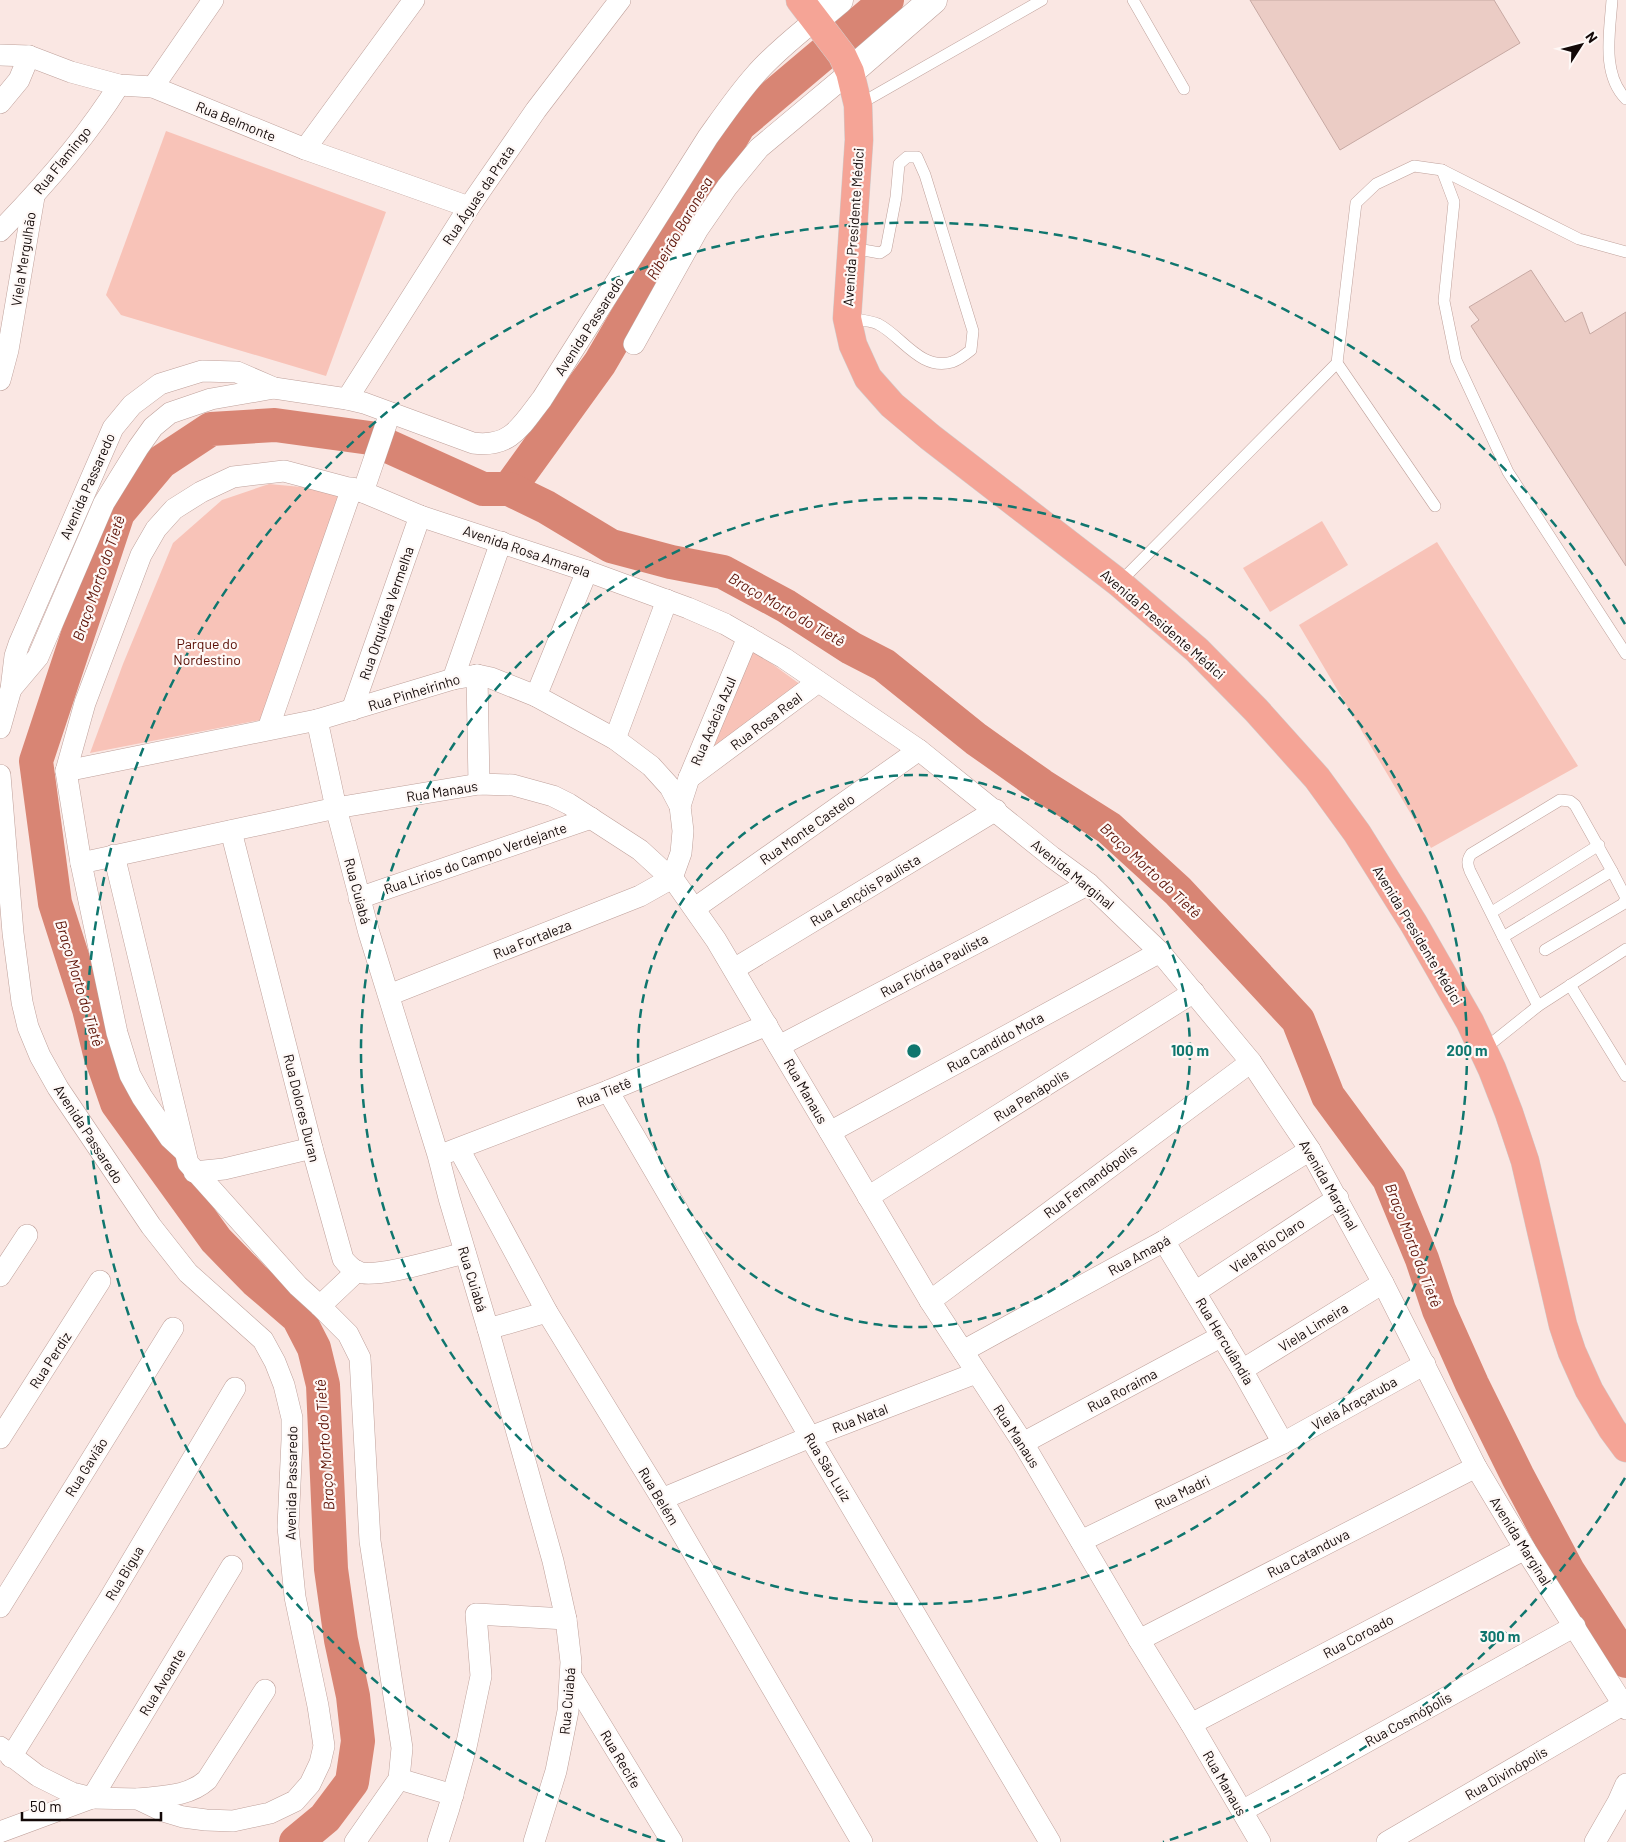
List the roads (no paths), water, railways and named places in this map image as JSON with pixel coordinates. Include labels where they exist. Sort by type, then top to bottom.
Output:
[{"type":"main road","name":"Avenida Presidente Médici","points":[[814,17],[846,64],[858,105],[859,140],[847,318],[853,345],[868,378],[892,405],[930,437],[1119,583],[1204,657],[1256,710],[1317,778],[1357,834],[1414,924],[1470,1022],[1483,1050],[1509,1113],[1525,1161],[1563,1325],[1572,1352],[1589,1390],[1612,1429],[1626,1448]]},
{"type":"main road","name":"Avenida Presidente Médici","points":[[1554,1286],[1602,1377],[1626,1414]]},
{"type":"street","points":[[153,87],[213,0]]},
{"type":"street","points":[[305,148],[414,0]]},
{"type":"street","name":"Rua Águas da Prata","points":[[347,399],[468,207],[536,110],[620,0]]},
{"type":"street","points":[[814,17],[839,0]]},
{"type":"street","points":[[634,344],[698,228],[727,187],[759,148],[846,64],[934,0]]},
{"type":"street","name":"Avenida Passaredo","points":[[0,728],[11,689],[19,644],[82,495],[113,428],[132,405],[160,384],[202,371],[237,372],[274,388],[347,399],[473,443],[493,444],[512,436],[542,399],[708,137],[735,99],[756,73],[814,17]]},
{"type":"street","name":"Rua Belmonte","points":[[0,55],[29,56],[71,72],[119,85],[153,87],[305,148],[468,207]]},
{"type":"street","points":[[0,103],[19,80],[29,56]]},
{"type":"street","name":"Rua Flamingo","points":[[0,232],[34,197],[106,106],[119,85]]},
{"type":"street","name":"Viela Mergulhão","points":[[0,380],[10,341],[34,197]]},
{"type":"street","name":"Avenida Passaredo","points":[[11,689],[38,657],[104,503],[153,427],[170,413],[203,402],[274,388]]},
{"type":"street","points":[[268,729],[357,490],[390,413]]},
{"type":"street","name":"Avenida Rosa Amarela","points":[[66,771],[86,703],[141,555],[156,529],[174,509],[201,492],[233,476],[284,471],[357,490],[420,516],[587,571],[708,616],[784,658],[919,750]]},
{"type":"street","name":"Rua Orquídea Vermelha","points":[[352,710],[420,516]]},
{"type":"street","points":[[453,679],[501,542]]},
{"type":"street","points":[[536,696],[587,571]]},
{"type":"street","points":[[615,739],[666,600]]},
{"type":"street","name":"Rua Acácia Azul","points":[[680,806],[689,778],[748,637]]},
{"type":"street","points":[[477,675],[479,784]]},
{"type":"street","name":"Rua Pinheirinho","points":[[66,771],[317,720],[453,679],[477,675],[506,683],[536,696],[615,739],[656,772],[670,787],[680,806],[683,844],[672,878]]},
{"type":"street","name":"Rua Rosa Real","points":[[689,778],[818,682]]},
{"type":"street","name":"Rua Cuiabá","points":[[317,720],[336,808],[359,898],[438,1156],[488,1329],[553,1561],[566,1619],[571,1676],[564,1739],[534,1842]]},
{"type":"street","name":"Avenida Marginal","points":[[919,750],[996,810],[1052,857],[1089,884],[1160,952],[1250,1062],[1310,1150],[1338,1198],[1476,1466],[1525,1549],[1625,1707]]},
{"type":"street","name":"Rua Monte Castelo","points":[[695,908],[919,750]]},
{"type":"street","points":[[66,771],[81,863],[117,1033],[130,1075],[142,1097],[170,1138],[184,1151]]},
{"type":"street","name":"Avenida Passaredo","points":[[0,775],[13,933],[22,1002],[28,1027],[40,1056],[58,1088],[122,1184],[188,1273],[263,1340],[275,1362],[284,1385],[292,1418],[288,1527],[295,1597],[318,1706],[324,1746],[320,1764],[310,1784],[295,1801],[282,1809],[252,1818],[233,1820],[206,1820],[183,1817],[163,1811],[138,1799],[92,1798],[72,1793],[52,1784],[5,1752]]},
{"type":"street","name":"Rua Manaus","points":[[81,863],[336,808],[479,784],[513,785],[536,790],[569,804],[640,850],[672,878],[695,908],[734,969],[930,1301],[1023,1443],[1260,1842]]},
{"type":"street","name":"Rua Lençóis Paulista","points":[[734,969],[996,810]]},
{"type":"street","name":"Rua Lirios do Campo Verdejante","points":[[359,898],[591,818]]},
{"type":"street","name":"Rua Dolores Duran","points":[[231,831],[340,1250],[346,1262],[357,1272]]},
{"type":"street","points":[[114,855],[188,1163],[194,1172],[298,1286],[348,1334],[360,1358],[370,1541],[402,1748],[399,1779],[355,1842]]},
{"type":"street","name":"Rua Fortaleza","points":[[389,995],[640,896],[672,878]]},
{"type":"street","name":"Rua Flórida Paulista","points":[[779,1046],[1089,884]]},
{"type":"street","name":"Rua Candido Mota","points":[[830,1132],[1160,952]]},
{"type":"street","name":"Rua Penápolis","points":[[868,1197],[1194,992]]},
{"type":"street","name":"Rua Tietê","points":[[438,1156],[608,1091],[767,1026]]},
{"type":"street","name":"Rua Fernandópolis","points":[[930,1301],[1250,1062]]},
{"type":"street","name":"Rua São Luiz","points":[[608,1091],[1050,1842]]},
{"type":"street","points":[[194,1172],[224,1169],[312,1148]]},
{"type":"street","name":"Rua Belém","points":[[459,1149],[547,1312],[662,1499],[862,1842]]},
{"type":"street","name":"Rua Amapá","points":[[963,1351],[1164,1241],[1310,1150]]},
{"type":"street","name":"Viela Rio Claro","points":[[1196,1292],[1338,1198]]},
{"type":"street","points":[[0,1276],[27,1235]]},
{"type":"street","name":"Rua Herculândia","points":[[1164,1241],[1222,1336],[1283,1443]]},
{"type":"street","points":[[320,1306],[357,1272],[373,1274],[387,1272],[465,1253]]},
{"type":"street","name":"Rua Perdiz","points":[[0,1438],[100,1281]]},
{"type":"street","name":"Viela Limeira","points":[[1242,1370],[1383,1283]]},
{"type":"street","points":[[488,1329],[547,1312]]},
{"type":"street","name":"Rua Gavião","points":[[0,1607],[173,1328]]},
{"type":"street","name":"Rua Roraima","points":[[1023,1443],[1222,1336]]},
{"type":"street","name":"Viela Araçatuba","points":[[1283,1443],[1425,1364]]},
{"type":"street","name":"Rua Natal","points":[[662,1499],[810,1437],[976,1373]]},
{"type":"street","name":"Rua Bigua","points":[[5,1752],[108,1601],[235,1388]]},
{"type":"street","name":"Rua Madri","points":[[1081,1540],[1283,1443]]},
{"type":"street","name":"Rua Catanduva","points":[[1139,1640],[1476,1466]]},
{"type":"street","name":"Rua Coroado","points":[[1191,1724],[1525,1549]]},
{"type":"street","name":"Rua Avoante","points":[[92,1798],[232,1566]]},
{"type":"street","points":[[438,1842],[466,1747],[481,1676],[476,1614],[566,1619]]},
{"type":"street","name":"Rua Cosmópolis","points":[[1242,1812],[1575,1626]]},
{"type":"street","name":"Rua Recife","points":[[571,1676],[672,1842]]},
{"type":"street","points":[[138,1799],[185,1793],[207,1780],[265,1690]]},
{"type":"street","name":"Rua Divinópolis","points":[[1387,1842],[1625,1707]]},
{"type":"street","points":[[399,1779],[453,1795]]},
{"type":"street","points":[[1602,1837],[1626,1784]]},
{"type":"street","points":[[0,1832],[92,1798]]},
{"type":"lane","points":[[858,105],[1042,0]]},
{"type":"lane","points":[[1133,0],[1184,89]]},
{"type":"lane","points":[[1612,0],[1609,48],[1612,74],[1621,94],[1626,99]]},
{"type":"lane","points":[[847,318],[876,323],[895,335],[916,355],[937,363],[952,362],[971,350],[973,331],[924,175],[916,157],[907,157],[899,164],[896,198],[886,249],[880,254],[851,248]]},
{"type":"lane","points":[[1119,583],[1337,363],[1356,203],[1376,184],[1414,166],[1442,170],[1579,239],[1626,252]]},
{"type":"lane","points":[[1442,170],[1454,202],[1444,301],[1456,360],[1508,472],[1626,654]]},
{"type":"lane","points":[[1337,363],[1435,506]]},
{"type":"lane","points":[[1538,1006],[1467,866],[1471,854],[1560,800],[1565,800],[1575,805],[1625,895],[1625,901],[1623,904],[1545,950]]},
{"type":"lane","points":[[1492,912],[1598,846]]},
{"type":"lane","points":[[1503,937],[1612,871]]},
{"type":"lane","points":[[1483,1050],[1538,1006],[1626,949]]},
{"type":"lane","points":[[1570,985],[1626,1076]]},
{"type":"waterway","name":"Ribeirão Baronesa","points":[[509,489],[600,363],[739,125],[887,0]]},
{"type":"waterway","name":"Braço Morto do Tietê","points":[[296,1842],[325,1818],[352,1782],[358,1741],[353,1696],[341,1640],[331,1569],[323,1385],[314,1348],[298,1317],[255,1280],[216,1240],[117,1103],[100,1054],[89,1009],[55,903],[36,761],[118,513],[161,462],[211,429],[275,425],[370,438],[483,489],[509,489],[546,507],[611,546],[671,562],[723,572],[786,606],[851,648],[884,665],[976,739],[1041,785],[1109,828],[1178,891],[1298,1020],[1328,1096],[1389,1179],[1422,1259],[1439,1310],[1472,1384],[1518,1477],[1568,1571],[1626,1661]]},
{"type":"park label","name":"Parque do Nordestino","points":[[207,652]]}]
